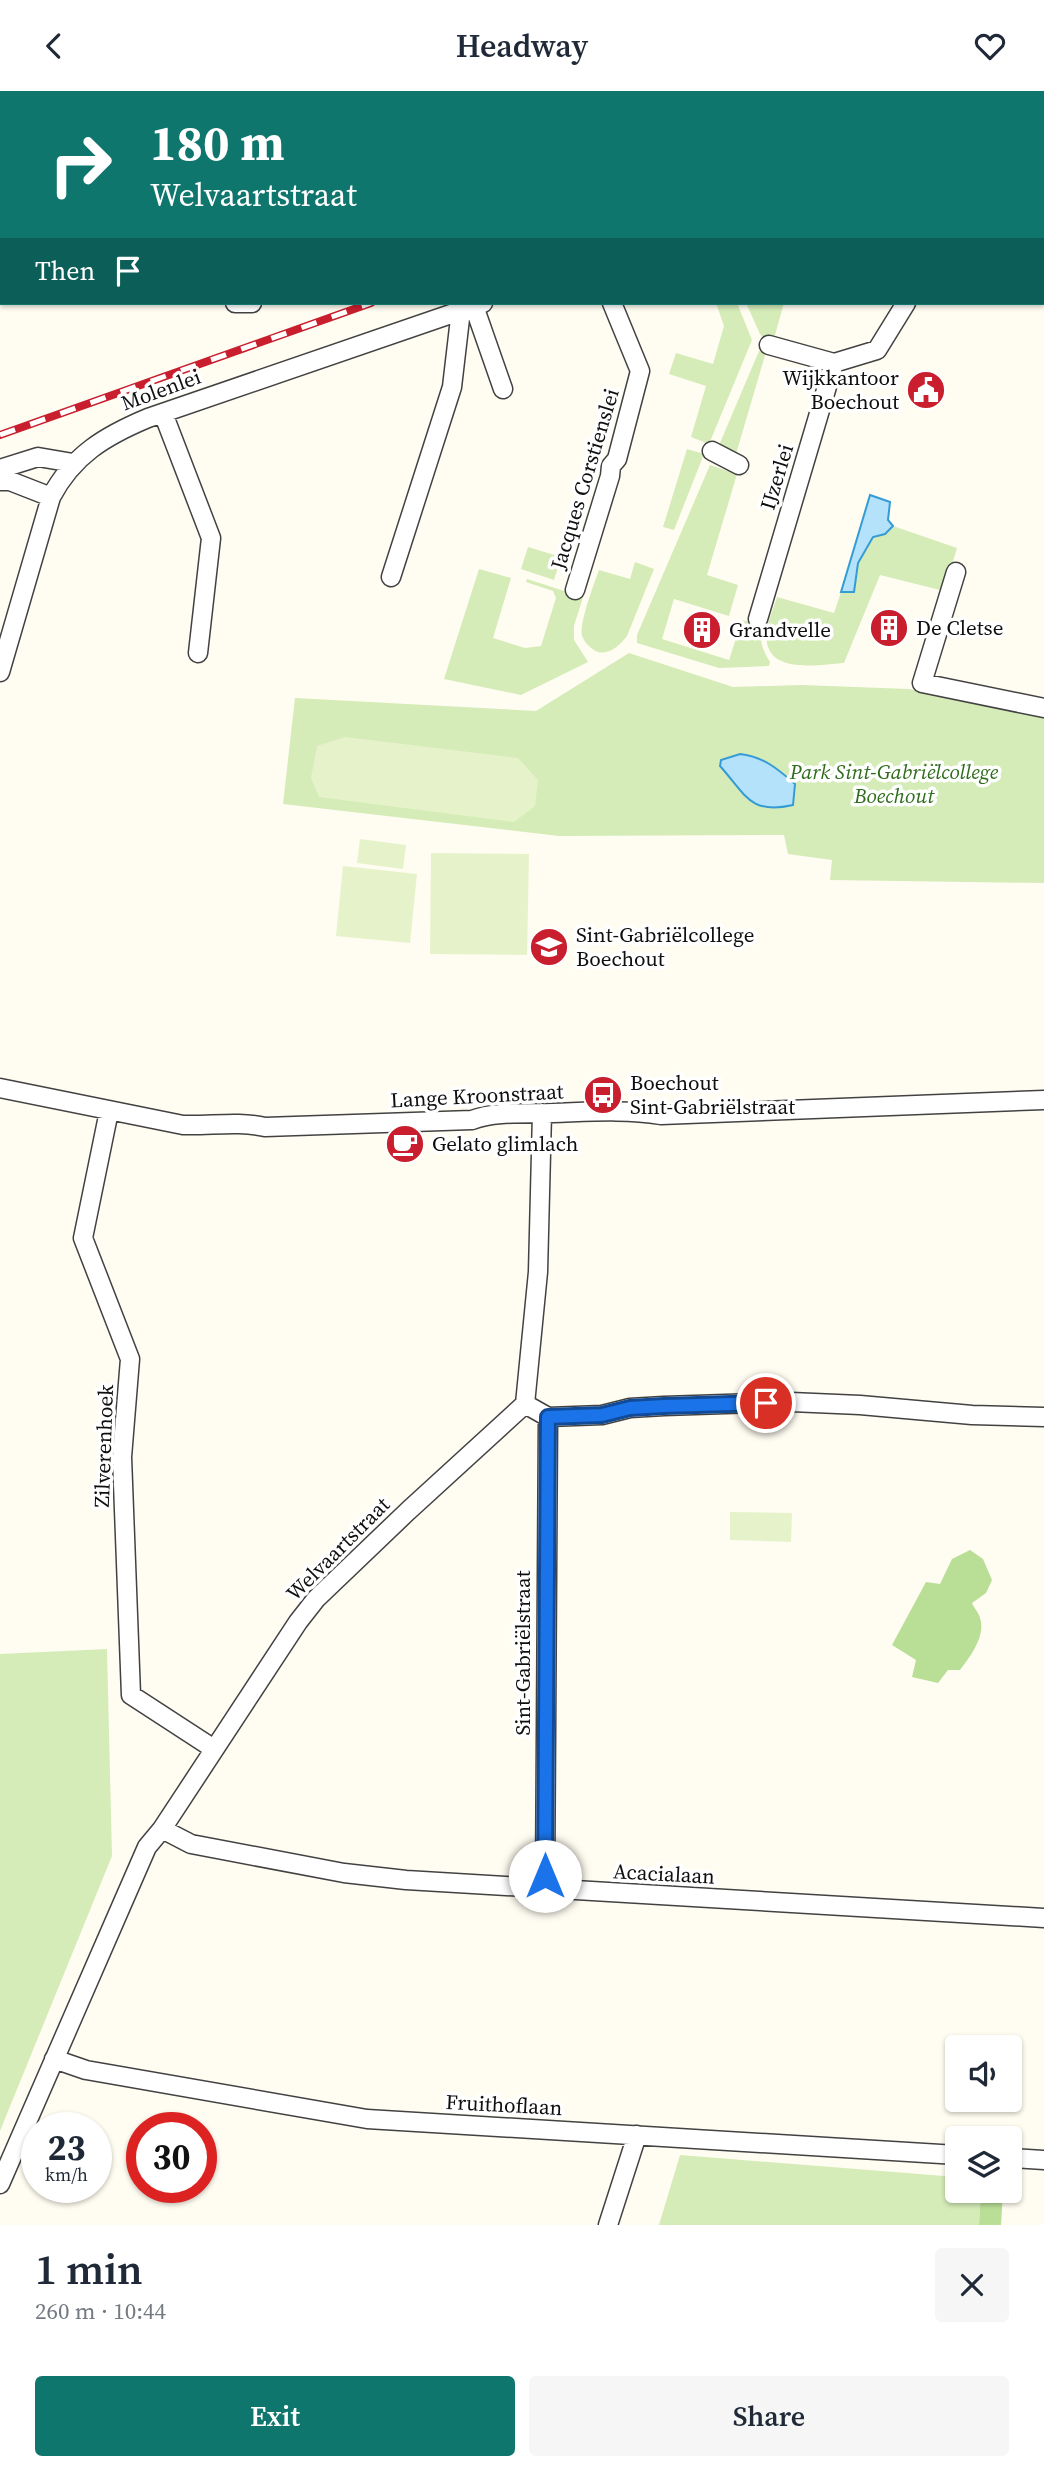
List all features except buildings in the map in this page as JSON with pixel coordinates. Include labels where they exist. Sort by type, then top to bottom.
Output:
[{"type":"street","name":"Jacques Corstienslei","points":[[575,590],[604,499],[611,467],[617,459],[640,371],[613,305]]},
{"type":"street","points":[[769,345],[834,363],[877,350],[905,305]]},
{"type":"street","points":[[473,306],[503,389]]},
{"type":"street","points":[[391,577],[452,387],[473,306]]},
{"type":"street","name":"Molenlei","points":[[0,672],[51,497],[62,476],[73,463],[122,429],[473,306]]},
{"type":"street","name":"IJzerlei","points":[[758,619],[834,363]]},
{"type":"street","points":[[163,413],[211,538],[198,653]]},
{"type":"street","points":[[712,451],[739,465]]},
{"type":"street","points":[[0,469],[38,457],[73,463]]},
{"type":"street","points":[[0,481],[10,481],[51,497]]},
{"type":"street","points":[[956,572],[922,683],[1044,708]]},
{"type":"street","points":[[937,674],[990,686],[1014,702]]},
{"type":"street","name":"Lange Kroonstraat","points":[[0,1088],[183,1125],[214,1126],[235,1123],[265,1127],[472,1120],[483,1116],[643,1112],[661,1115],[1044,1100]]},
{"type":"street","name":"Zilverenhoek","points":[[108,1111],[83,1238],[130,1359],[122,1457],[131,1695],[214,1749]]},
{"type":"street","points":[[542,1114],[538,1272],[525,1404],[548,1417],[602,1415],[630,1408],[791,1402],[972,1415],[1044,1417]]},
{"type":"street","name":"Welvaartstraat","points":[[0,2184],[147,1847],[162,1829],[298,1622],[316,1599],[525,1404]]},
{"type":"street","name":"Sint-Gabriëlstraat","points":[[545,1889],[548,1417]]},
{"type":"street","name":"Acacialaan","points":[[162,1829],[191,1844],[344,1873],[406,1880],[1044,1919]]},
{"type":"street","name":"Fruithoflaan","points":[[54,2059],[86,2070],[367,2119],[945,2154]]},
{"type":"street","points":[[608,2225],[637,2135]]},
{"type":"street","points":[[1022,2159],[1044,2161]]},
{"type":"green space","points":[[717,305],[738,305],[752,340],[709,444],[691,437],[706,386],[669,374],[676,353],[713,364],[724,326]]},
{"type":"green space","points":[[747,305],[783,305],[773,342],[760,334]]},
{"type":"green space","points":[[759,351],[766,352],[736,454],[717,450]]},
{"type":"green space","points":[[687,449],[704,454],[674,530],[663,527]]},
{"type":"green space","points":[[710,465],[737,474],[707,575],[738,585],[729,616],[674,599],[662,639],[729,660],[742,620],[762,625],[761,640],[770,662],[769,666],[719,668],[637,643],[637,635]]},
{"type":"green space","points":[[893,526],[957,548],[944,591],[880,575],[844,663],[805,666],[781,661],[772,654],[767,644],[767,629],[777,597],[834,613],[841,592],[854,591],[858,563],[873,537],[885,534]]},
{"type":"green space","points":[[528,547],[561,557],[554,580],[521,569]]},
{"type":"green space","points":[[635,562],[654,569],[627,636],[611,650],[598,652],[584,641],[582,630],[587,603],[599,570],[630,579]]},
{"type":"green space","points":[[479,569],[511,578],[493,638],[525,648],[541,646],[556,598],[553,591],[526,582],[527,579],[583,597],[574,626],[574,640],[588,662],[521,695],[444,679]]},
{"type":"green space","name":"Park Sint-Gabriëlcollege Boechout","points":[[629,653],[733,687],[801,685],[909,689],[1044,715],[1044,883],[830,880],[832,860],[788,854],[784,835],[559,836],[283,804],[295,698],[536,711]]},
{"type":"green space","points":[[345,737],[518,758],[538,780],[535,806],[514,822],[319,797],[311,778],[317,746]]},
{"type":"green space","points":[[360,839],[406,845],[403,869],[357,863]]},
{"type":"green space","points":[[431,853],[529,854],[527,955],[430,954]]},
{"type":"green space","points":[[343,866],[417,874],[410,943],[336,936]]},
{"type":"green space","points":[[730,1512],[792,1513],[791,1542],[730,1540]]},
{"type":"green space","points":[[970,1550],[983,1559],[992,1580],[986,1593],[972,1603],[981,1625],[976,1646],[960,1670],[948,1670],[938,1683],[912,1677],[916,1660],[892,1645],[926,1582],[940,1584],[952,1559]]},
{"type":"green space","points":[[107,1649],[112,1856],[0,2131],[0,1654]]},
{"type":"green space","points":[[680,2155],[945,2176],[945,2203],[980,2203],[979,2225],[659,2225]]},
{"type":"green space","points":[[980,2203],[1002,2203],[1001,2225],[979,2225]]},
{"type":"water","points":[[870,495],[890,502],[888,520],[893,526],[885,534],[873,537],[858,563],[854,592],[841,592]]},
{"type":"water","points":[[740,754],[763,761],[795,784],[793,805],[767,807],[758,805],[743,794],[720,766],[721,760]]},
{"type":"railway","points":[[0,435],[365,305]]},
{"type":"place","name":"Wijkkantoor Boechout","points":[[926,390]]},
{"type":"place","name":"De Cletse","points":[[889,628]]},
{"type":"place","name":"Grandvelle","points":[[702,630]]},
{"type":"place","name":"Sint-Gabriëlcollege Boechout","points":[[549,947]]},
{"type":"place","name":"Boechout Sint-Gabriëlstraat","points":[[603,1095]]},
{"type":"place","name":"Gelato glimlach","points":[[405,1144]]},
{"type":"route","points":[[545,1876],[548,1417],[602,1415],[630,1408],[766,1403]]}]
